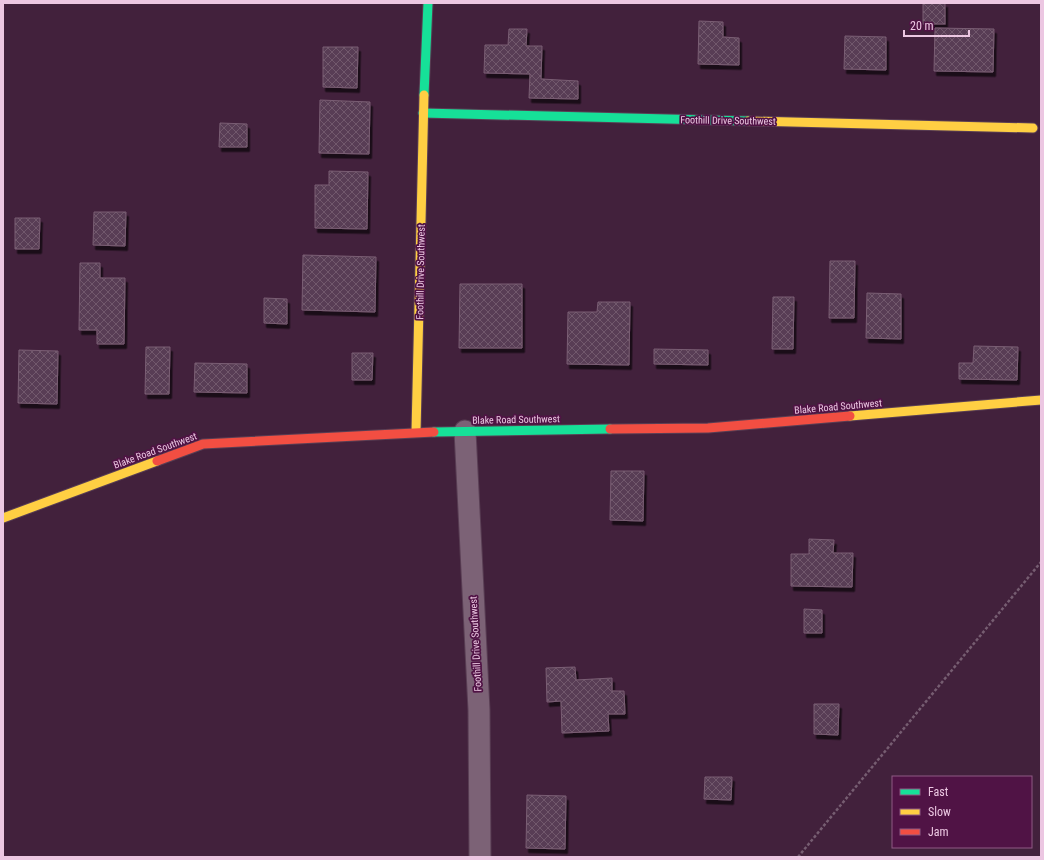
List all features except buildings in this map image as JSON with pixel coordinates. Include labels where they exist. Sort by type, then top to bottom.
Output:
[{"type":"street","name":"Foothill Drive Southwest","points":[[416,432],[423,113],[428,3]]},
{"type":"street","name":"Foothill Drive Southwest","points":[[423,113],[1033,128]]},
{"type":"street","name":"Blake Road Southwest","points":[[3,518],[203,444],[416,432],[708,428],[1041,400]]},
{"type":"street","name":"Foothill Drive Southwest","points":[[464,431],[479,710],[480,857]]},
{"type":"path","points":[[798,857],[1041,562]]},
{"type":"traffic: fast","points":[[424,95],[428,3]]},
{"type":"traffic: fast","points":[[423,113],[748,121]]},
{"type":"traffic: fast","points":[[434,432],[610,429]]},
{"type":"traffic: slow","points":[[416,432],[424,95]]},
{"type":"traffic: slow","points":[[748,121],[1033,128]]},
{"type":"traffic: slow","points":[[850,416],[1041,400]]},
{"type":"traffic: slow","points":[[3,518],[157,461]]},
{"type":"traffic: jam","points":[[610,429],[708,428],[850,416]]},
{"type":"traffic: jam","points":[[157,461],[203,444],[434,432]]}]
